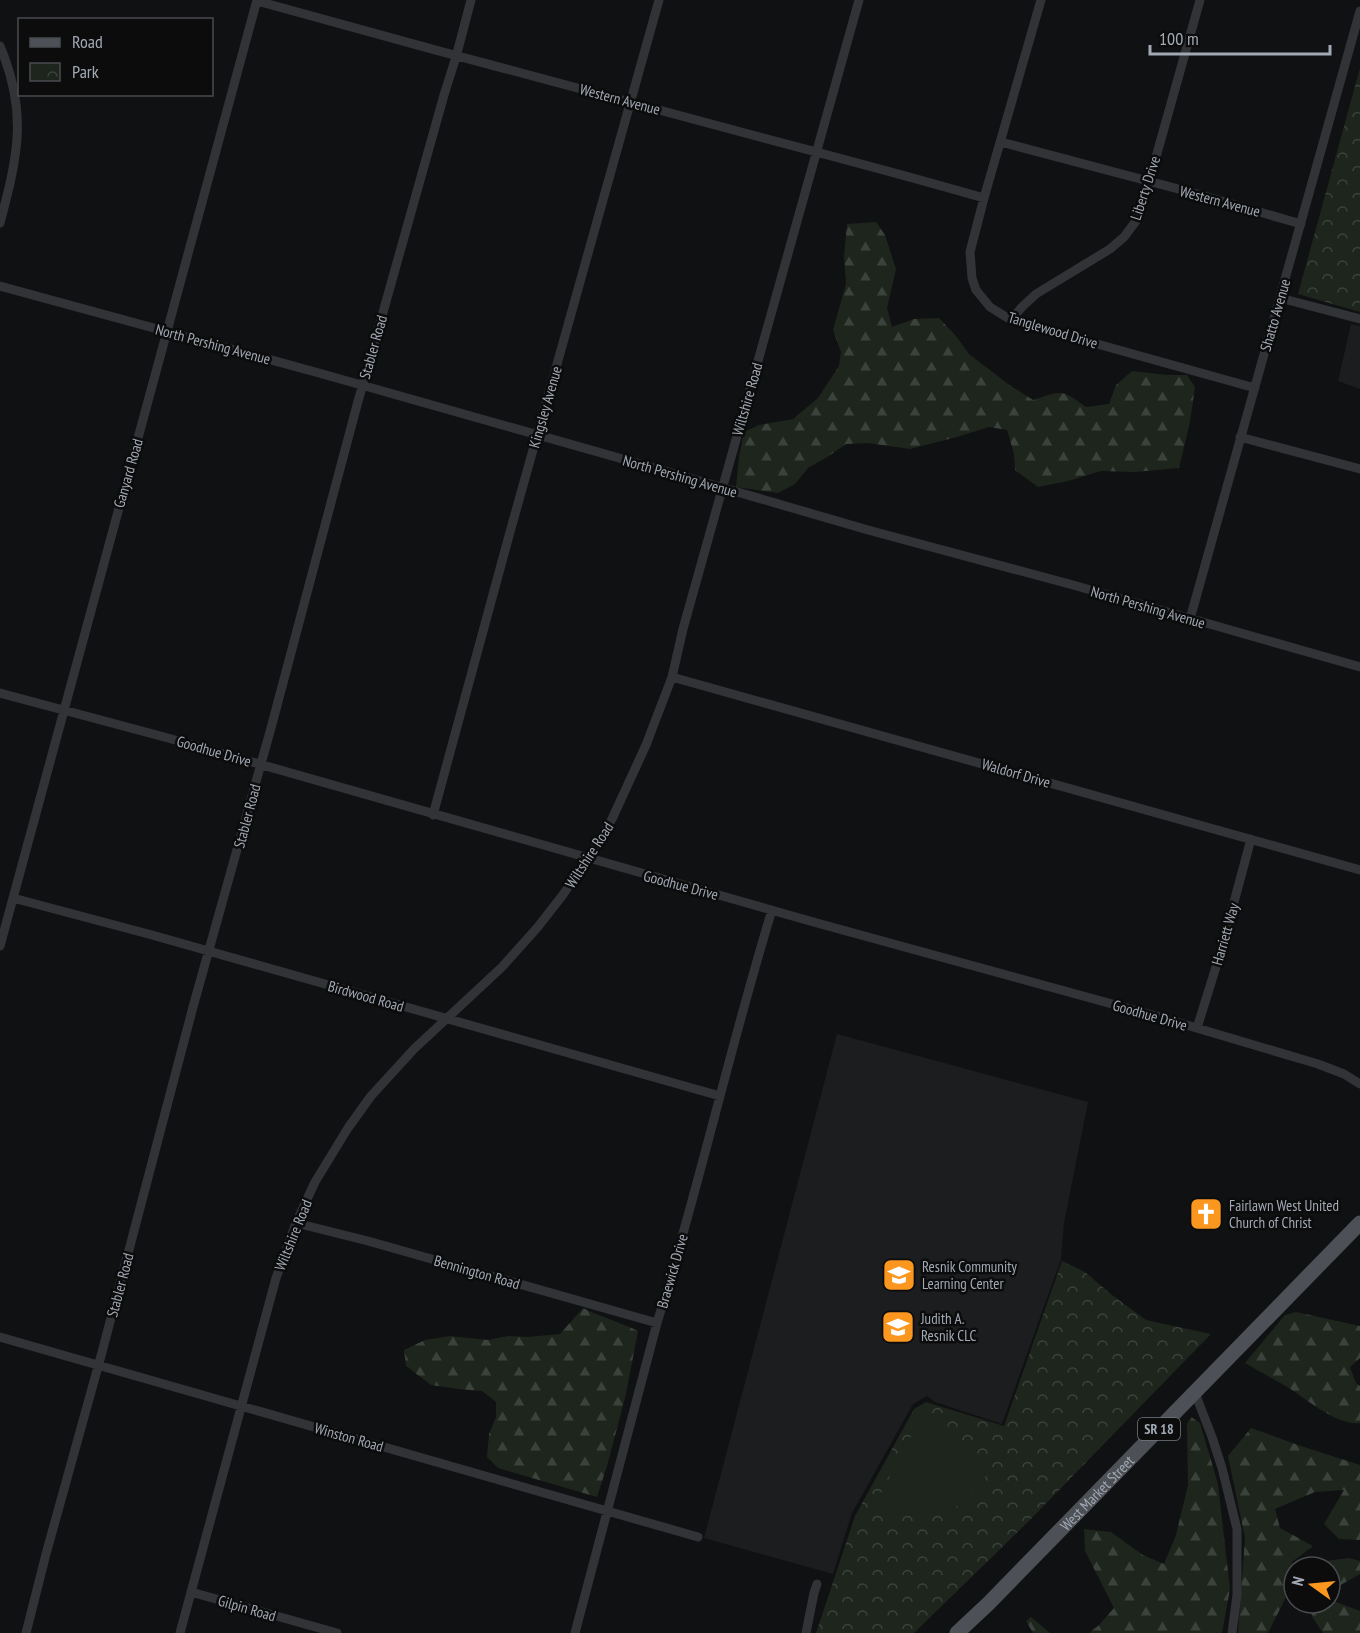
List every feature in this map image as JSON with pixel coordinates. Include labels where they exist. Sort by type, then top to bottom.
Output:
[{"type":"main road","name":"West Market Street","points":[[957,1633],[1360,1223]]},
{"type":"street","name":"Western Avenue","points":[[257,0],[456,57],[520,72],[984,198]]},
{"type":"street","name":"Ganyard Road","points":[[0,946],[257,0]]},
{"type":"street","name":"Stabler Road","points":[[26,1633],[363,385],[471,0]]},
{"type":"street","name":"Kingsley Avenue","points":[[433,815],[659,0]]},
{"type":"street","name":"Wiltshire Road","points":[[180,1633],[276,1278],[296,1223],[321,1173],[348,1128],[371,1096],[414,1049],[502,967],[562,896],[612,819],[646,745],[672,676],[683,629],[859,0]]},
{"type":"street","name":"Tanglewood Drive","points":[[1041,0],[970,252],[972,278],[976,290],[990,307],[1011,320],[1256,388]]},
{"type":"street","name":"Liberty Drive","points":[[1011,320],[1036,294],[1110,249],[1124,237],[1136,221],[1200,0]]},
{"type":"street","name":"Shatto Avenue","points":[[1190,619],[1360,11]]},
{"type":"street","points":[[0,46],[15,92],[18,132],[16,160],[0,223]]},
{"type":"street","name":"Western Avenue","points":[[1001,142],[1301,224]]},
{"type":"street","name":"North Pershing Avenue","points":[[0,286],[363,385],[868,530],[1360,667]]},
{"type":"street","points":[[1280,298],[1360,319]]},
{"type":"street","points":[[1240,437],[1360,469]]},
{"type":"street","name":"Waldorf Drive","points":[[672,676],[1360,870]]},
{"type":"street","name":"Goodhue Drive","points":[[0,693],[1197,1029],[1318,1064],[1344,1074],[1360,1084]]},
{"type":"street","name":"Harriett Way","points":[[1197,1029],[1251,839]]},
{"type":"street","name":"Birdwood Road","points":[[13,898],[209,951],[720,1096]]},
{"type":"street","name":"Braewick Drive","points":[[575,1633],[657,1323],[772,910]]},
{"type":"street","name":"Bennington Road","points":[[296,1223],[368,1241],[657,1323]]},
{"type":"street","name":"Winston Road","points":[[0,1337],[698,1537]]},
{"type":"street","points":[[1195,1393],[1222,1468],[1237,1529],[1237,1595],[1232,1633]]},
{"type":"street","points":[[807,1633],[818,1584]]},
{"type":"street","name":"Gilpin Road","points":[[191,1592],[337,1633]]},
{"type":"shaded area","points":[[1351,324],[1360,326],[1360,389],[1338,381]]},
{"type":"shaded area","name":"Judith A. Resnik CLC","points":[[837,1034],[1088,1102],[1064,1223],[1061,1259],[1002,1424],[935,1402],[927,1396],[913,1404],[852,1513],[833,1574],[704,1538]]},
{"type":"green space","points":[[1360,68],[1360,312],[1298,294]]},
{"type":"green space","points":[[876,222],[885,235],[896,269],[887,308],[892,327],[914,319],[939,318],[969,354],[1033,400],[1061,393],[1072,397],[1086,407],[1109,404],[1116,385],[1132,371],[1187,375],[1195,387],[1190,422],[1179,468],[1135,472],[1101,471],[1038,487],[1015,470],[1014,454],[1007,430],[989,427],[910,449],[868,443],[846,444],[808,468],[795,484],[778,493],[736,487],[744,432],[759,425],[793,419],[818,398],[839,366],[841,352],[833,330],[846,284],[844,256],[847,224]]},
{"type":"green space","points":[[1062,1261],[1085,1272],[1146,1320],[1211,1334],[1029,1521],[914,1633],[816,1633],[855,1516],[914,1409],[926,1402],[1004,1426]]},
{"type":"green space","points":[[583,1308],[638,1331],[626,1394],[597,1497],[498,1468],[487,1457],[489,1434],[496,1417],[496,1402],[482,1391],[431,1385],[406,1366],[404,1350],[425,1340],[450,1336],[488,1340],[508,1336],[560,1334]]},
{"type":"green space","points":[[1296,1312],[1360,1326],[1360,1358],[1350,1367],[1356,1383],[1360,1386],[1360,1423],[1350,1423],[1330,1415],[1291,1389],[1245,1363],[1285,1315]]},
{"type":"green space","points":[[928,1417],[984,1465],[985,1477],[965,1503],[944,1511],[923,1514],[872,1513],[921,1418]]},
{"type":"green space","points":[[1191,1417],[1200,1423],[1218,1484],[1230,1589],[1222,1633],[1089,1633],[1114,1608],[1085,1551],[1084,1529],[1111,1532],[1143,1555],[1164,1564],[1176,1535],[1188,1485],[1187,1424]]},
{"type":"green space","points":[[1251,1428],[1360,1465],[1360,1540],[1339,1539],[1324,1524],[1344,1490],[1315,1492],[1275,1509],[1280,1528],[1313,1546],[1301,1555],[1282,1555],[1282,1605],[1268,1633],[1238,1633],[1245,1538],[1228,1456]]},
{"type":"green space","points":[[1342,1559],[1360,1561],[1360,1574],[1342,1584]]},
{"type":"green space","points":[[1342,1604],[1360,1611],[1360,1633],[1323,1633],[1312,1615],[1342,1615]]},
{"type":"green space","points":[[1031,1617],[1050,1633],[1033,1633],[1026,1621]]},
{"type":"place","name":"Fairlawn West United Church of Christ","points":[[1206,1214]]},
{"type":"place","name":"Resnik Community Learning Center","points":[[899,1275]]},
{"type":"place","name":"Judith A. Resnik CLC","points":[[898,1327]]}]
